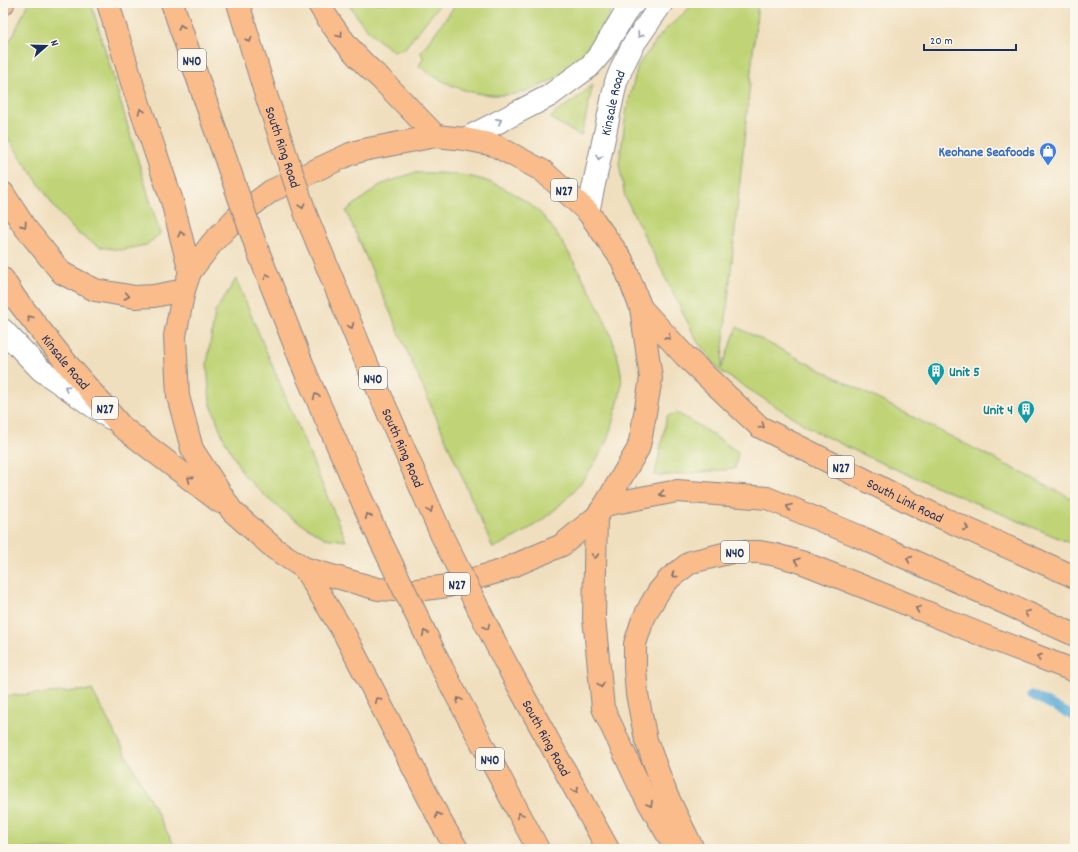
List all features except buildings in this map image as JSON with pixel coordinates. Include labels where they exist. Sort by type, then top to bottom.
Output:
[{"type":"highway","points":[[3,193],[24,226],[62,273],[95,290],[135,297],[154,296],[187,281],[172,201],[133,86],[108,3]]},
{"type":"highway","name":"N40","points":[[172,3],[256,246],[307,376],[371,521],[442,668],[538,849]]},
{"type":"highway","name":"South Ring Road","points":[[238,3],[264,89],[306,215],[369,369],[442,536],[503,658],[608,849]]},
{"type":"highway","points":[[318,3],[347,44],[371,71],[436,136]]},
{"type":"highway","name":"N27","points":[[436,136],[494,144],[543,171],[588,212],[622,260],[641,308],[650,378],[638,449],[601,511],[562,545],[502,570],[448,586],[409,591],[378,589],[304,568],[275,549],[232,511],[192,449],[178,396],[175,336],[187,281],[212,243],[238,216],[271,191],[350,154],[363,150],[436,136]]},
{"type":"highway","name":"Kinsale Road","points":[[3,279],[15,298],[63,359],[122,427],[232,511]]},
{"type":"highway","name":"South Link Road","points":[[641,308],[684,356],[760,427],[929,512],[1075,577]]},
{"type":"highway","name":"N27","points":[[601,511],[677,491],[767,498],[858,536],[1075,635]]},
{"type":"highway","points":[[601,511],[594,618],[604,708],[642,791],[676,849]]},
{"type":"highway","name":"N40","points":[[693,849],[667,796],[646,740],[637,694],[635,668],[635,644],[647,612],[659,590],[670,578],[692,562],[732,552],[760,552],[776,555],[808,565],[982,636],[1075,671]]},
{"type":"highway","points":[[304,568],[344,633],[442,824],[457,849]]},
{"type":"street","name":"Kinsale Road","points":[[465,139],[549,96],[590,66],[601,53],[630,5],[634,3]]},
{"type":"street","name":"Kinsale Road","points":[[588,212],[616,82],[633,45],[662,3]]},
{"type":"street","points":[[3,330],[41,370],[122,427]]},
{"type":"green space","points":[[28,3],[91,3],[160,234],[146,245],[121,250],[100,247],[77,233],[58,212],[3,131],[3,49],[13,36]]},
{"type":"green space","points":[[348,3],[441,3],[405,48],[394,51],[380,42],[368,30]]},
{"type":"green space","points":[[457,3],[612,3],[607,22],[590,53],[586,57],[551,80],[533,89],[514,94],[494,95],[475,93],[456,87],[419,66],[423,58],[421,52]]},
{"type":"green space","points":[[695,3],[758,3],[721,369],[737,327],[1075,500],[1075,545],[879,462],[818,433],[720,371],[697,341],[625,197],[619,164],[627,108],[638,65],[663,32]]},
{"type":"green space","points":[[593,84],[582,134],[579,135],[553,120],[551,117],[555,113],[580,96]]},
{"type":"green space","points":[[413,173],[456,174],[483,180],[509,191],[539,212],[560,239],[590,291],[607,325],[619,361],[621,390],[612,426],[607,441],[590,470],[567,498],[554,510],[526,531],[493,548],[346,211],[380,185]]},
{"type":"green space","points":[[236,279],[346,541],[325,538],[292,518],[267,498],[243,474],[223,437],[210,402],[207,364],[215,312]]},
{"type":"green space","points":[[677,413],[738,452],[735,469],[659,476],[655,475],[667,416]]},
{"type":"green space","points":[[92,690],[176,849],[3,849],[3,696]]},
{"type":"waterway","points":[[1032,695],[1075,717]]},
{"type":"place","name":"Keohane Seafoods","points":[[1048,166]]},
{"type":"place","name":"Unit 5","points":[[936,386]]},
{"type":"place","name":"Unit 4","points":[[1026,424]]}]
